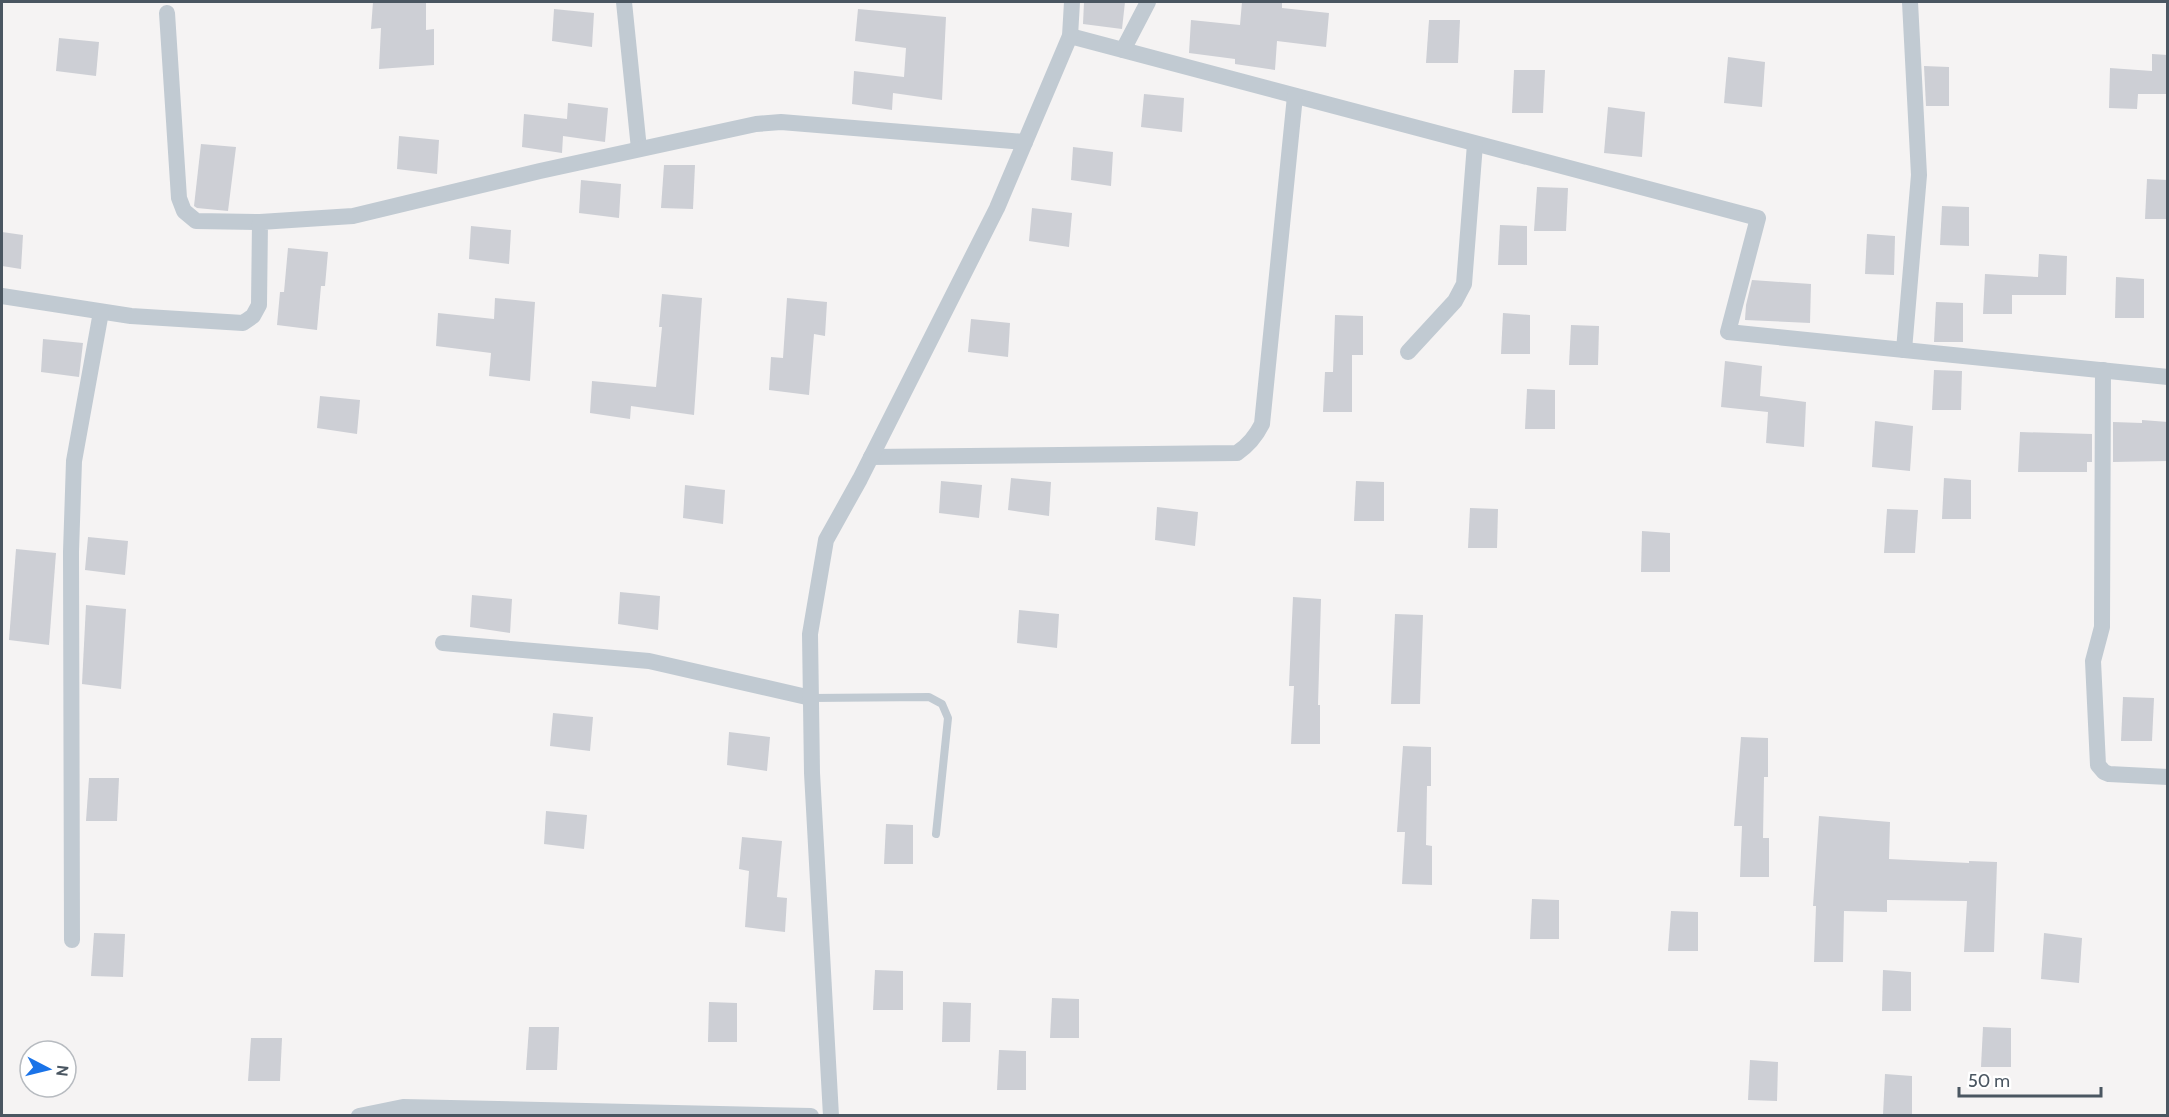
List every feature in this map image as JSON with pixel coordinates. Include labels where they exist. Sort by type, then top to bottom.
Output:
[{"type":"street","points":[[624,2],[639,149]]},
{"type":"street","points":[[831,1116],[812,773],[810,634],[826,540],[871,457],[997,208],[1070,36],[1072,2]]},
{"type":"street","points":[[1123,50],[1148,2]]},
{"type":"street","points":[[1905,350],[1919,175],[1910,2]]},
{"type":"street","points":[[167,13],[179,198],[184,212],[196,221],[260,222],[353,216],[540,171],[756,124],[781,122],[1025,142]]},
{"type":"street","points":[[1070,36],[1758,218],[1728,332],[2168,376]]},
{"type":"street","points":[[871,457],[1237,453],[1246,446],[1262,424],[1295,96]]},
{"type":"street","points":[[1408,352],[1455,302],[1464,284],[1475,144]]},
{"type":"street","points":[[2,296],[131,316],[243,323],[253,316],[260,305],[260,222]]},
{"type":"street","points":[[72,940],[71,552],[74,461],[101,312]]},
{"type":"street","points":[[2103,370],[2102,627],[2093,662],[2098,765],[2109,774],[2168,777]]},
{"type":"street","points":[[443,643],[649,660],[811,698]]},
{"type":"street","points":[[359,1116],[403,1107],[811,1116]]},
{"type":"lane","points":[[811,698],[930,698],[942,704],[948,718],[936,834]]},
{"type":"building","points":[[373,2],[426,2],[426,30],[434,29],[434,65],[379,69],[381,28],[371,29]]},
{"type":"building","points":[[1084,2],[1125,2],[1122,29],[1083,24]]},
{"type":"building","points":[[1242,2],[1282,2],[1282,8],[1329,13],[1326,47],[1277,41],[1275,70],[1235,64],[1235,59],[1189,53],[1191,20],[1240,25]]},
{"type":"building","points":[[554,9],[594,13],[592,47],[552,41]]},
{"type":"building","points":[[858,9],[946,17],[942,100],[893,93],[892,110],[852,104],[854,71],[904,77],[906,48],[855,41]]},
{"type":"building","points":[[1429,20],[1460,20],[1458,63],[1426,63]]},
{"type":"building","points":[[59,38],[99,42],[96,76],[56,71]]},
{"type":"building","points":[[2152,54],[2168,55],[2168,94],[2138,94],[2137,109],[2109,108],[2110,68],[2152,71]]},
{"type":"building","points":[[1728,57],[1765,62],[1762,107],[1724,103]]},
{"type":"building","points":[[1924,66],[1949,67],[1949,106],[1926,106]]},
{"type":"building","points":[[1514,70],[1545,70],[1543,113],[1512,113]]},
{"type":"building","points":[[1144,94],[1184,98],[1182,132],[1141,127]]},
{"type":"building","points":[[568,103],[608,108],[605,142],[563,136],[562,153],[522,147],[524,114],[567,119]]},
{"type":"building","points":[[1608,107],[1645,112],[1642,157],[1604,153]]},
{"type":"building","points":[[399,136],[439,140],[437,174],[397,169]]},
{"type":"building","points":[[201,144],[236,147],[228,211],[194,206]]},
{"type":"building","points":[[1073,147],[1113,152],[1111,186],[1071,180]]},
{"type":"building","points":[[664,165],[695,165],[693,209],[661,208]]},
{"type":"building","points":[[2147,179],[2168,180],[2168,219],[2145,219]]},
{"type":"building","points":[[581,180],[621,184],[619,218],[579,213]]},
{"type":"building","points":[[1537,187],[1568,188],[1566,231],[1534,231]]},
{"type":"building","points":[[1942,206],[1969,207],[1969,246],[1940,245]]},
{"type":"building","points":[[1032,208],[1072,213],[1069,247],[1029,241]]},
{"type":"building","points":[[1500,225],[1527,226],[1527,265],[1498,265]]},
{"type":"building","points":[[471,226],[511,230],[509,264],[469,259]]},
{"type":"building","points":[[2,232],[23,235],[21,269],[2,266]]},
{"type":"building","points":[[1867,234],[1895,236],[1894,275],[1865,274]]},
{"type":"building","points":[[288,248],[328,252],[325,286],[321,286],[317,330],[277,325],[280,292],[284,292]]},
{"type":"building","points":[[2039,254],[2067,256],[2066,295],[2012,295],[2012,314],[1983,314],[1985,274],[2038,277]]},
{"type":"building","points":[[2116,277],[2144,279],[2144,318],[2115,318]]},
{"type":"building","points":[[1752,280],[1811,284],[1810,323],[1745,320]]},
{"type":"building","points":[[662,294],[702,298],[694,415],[631,406],[630,419],[590,413],[592,381],[656,387],[662,327],[659,327]]},
{"type":"building","points":[[495,298],[535,302],[530,381],[489,376],[491,353],[436,346],[438,313],[494,319]]},
{"type":"building","points":[[787,298],[827,302],[825,336],[814,334],[809,395],[769,390],[771,357],[783,358]]},
{"type":"building","points":[[1936,302],[1963,303],[1963,342],[1934,342]]},
{"type":"building","points":[[1503,313],[1530,315],[1530,354],[1501,354]]},
{"type":"building","points":[[1335,315],[1363,316],[1363,355],[1352,355],[1352,412],[1323,412],[1325,372],[1333,372]]},
{"type":"building","points":[[971,319],[1010,323],[1008,357],[968,352]]},
{"type":"building","points":[[1571,325],[1599,326],[1598,365],[1569,365]]},
{"type":"building","points":[[43,339],[83,343],[79,377],[41,372]]},
{"type":"building","points":[[1725,361],[1762,366],[1760,396],[1806,402],[1804,447],[1766,443],[1768,412],[1721,407]]},
{"type":"building","points":[[1934,370],[1962,371],[1961,410],[1932,410]]},
{"type":"building","points":[[1527,389],[1555,390],[1555,429],[1525,429]]},
{"type":"building","points":[[320,396],[360,400],[357,434],[317,428]]},
{"type":"building","points":[[2142,420],[2168,422],[2168,461],[2113,462],[2113,422],[2142,423]]},
{"type":"building","points":[[1875,421],[1913,426],[1910,471],[1872,467]]},
{"type":"building","points":[[2020,432],[2092,434],[2092,462],[2087,462],[2087,472],[2018,472]]},
{"type":"building","points":[[1011,478],[1051,482],[1049,516],[1008,510]]},
{"type":"building","points":[[1944,478],[1971,480],[1971,519],[1942,519]]},
{"type":"building","points":[[941,481],[982,485],[979,518],[939,513]]},
{"type":"building","points":[[1356,481],[1384,482],[1384,521],[1354,521]]},
{"type":"building","points":[[685,485],[725,490],[723,524],[683,518]]},
{"type":"building","points":[[1157,507],[1198,512],[1195,546],[1155,540]]},
{"type":"building","points":[[1470,508],[1498,509],[1497,548],[1468,548]]},
{"type":"building","points":[[1887,509],[1918,510],[1915,553],[1884,553]]},
{"type":"building","points":[[1642,531],[1670,533],[1670,572],[1641,572]]},
{"type":"building","points":[[88,537],[128,541],[125,575],[85,570]]},
{"type":"building","points":[[16,549],[56,553],[49,645],[9,640]]},
{"type":"building","points":[[620,592],[660,596],[658,630],[618,624]]},
{"type":"building","points":[[472,595],[512,599],[510,633],[470,627]]},
{"type":"building","points":[[1293,597],[1321,599],[1318,705],[1320,705],[1320,744],[1291,744],[1294,686],[1289,686]]},
{"type":"building","points":[[86,605],[126,609],[121,689],[82,684]]},
{"type":"building","points":[[1019,610],[1059,614],[1057,648],[1017,643]]},
{"type":"building","points":[[1395,614],[1423,615],[1420,704],[1391,704]]},
{"type":"building","points":[[2123,697],[2154,698],[2152,741],[2121,741]]},
{"type":"building","points":[[553,713],[593,717],[590,751],[550,746]]},
{"type":"building","points":[[729,732],[770,737],[767,771],[727,765]]},
{"type":"building","points":[[1741,737],[1768,738],[1768,777],[1764,777],[1763,838],[1769,838],[1769,877],[1740,877],[1742,826],[1734,826]]},
{"type":"building","points":[[1403,746],[1431,747],[1431,786],[1427,786],[1426,845],[1432,846],[1432,885],[1402,884],[1405,832],[1397,832]]},
{"type":"building","points":[[89,778],[119,778],[117,821],[86,821]]},
{"type":"building","points":[[546,811],[587,815],[584,849],[544,844]]},
{"type":"building","points":[[1819,816],[1890,822],[1889,859],[1997,862],[1994,952],[1964,952],[1967,901],[1887,900],[1887,912],[1844,911],[1843,962],[1814,962],[1816,906],[1813,906]]},
{"type":"building","points":[[886,824],[913,825],[913,864],[884,864]]},
{"type":"building","points":[[742,837],[782,841],[777,897],[787,898],[785,932],[745,927],[749,871],[739,869]]},
{"type":"building","points":[[1532,899],[1559,900],[1559,939],[1530,939]]},
{"type":"building","points":[[1671,911],[1698,912],[1698,951],[1668,951]]},
{"type":"building","points":[[94,933],[125,934],[123,977],[91,976]]},
{"type":"building","points":[[2044,933],[2082,938],[2079,983],[2041,979]]},
{"type":"building","points":[[875,970],[903,971],[903,1010],[873,1010]]},
{"type":"building","points":[[1883,970],[1911,972],[1911,1011],[1882,1011]]},
{"type":"building","points":[[1052,998],[1079,999],[1079,1038],[1050,1038]]},
{"type":"building","points":[[709,1002],[737,1003],[737,1042],[708,1042]]},
{"type":"building","points":[[943,1002],[971,1003],[970,1042],[942,1042]]},
{"type":"building","points":[[529,1027],[559,1027],[557,1070],[526,1070]]},
{"type":"building","points":[[1983,1027],[2011,1028],[2011,1067],[1981,1067]]},
{"type":"building","points":[[251,1038],[282,1038],[280,1081],[248,1081]]},
{"type":"building","points":[[999,1050],[1026,1051],[1026,1090],[997,1090]]},
{"type":"building","points":[[1750,1060],[1778,1062],[1777,1101],[1748,1100]]},
{"type":"building","points":[[1885,1074],[1912,1076],[1912,1115],[1883,1115]]}]
